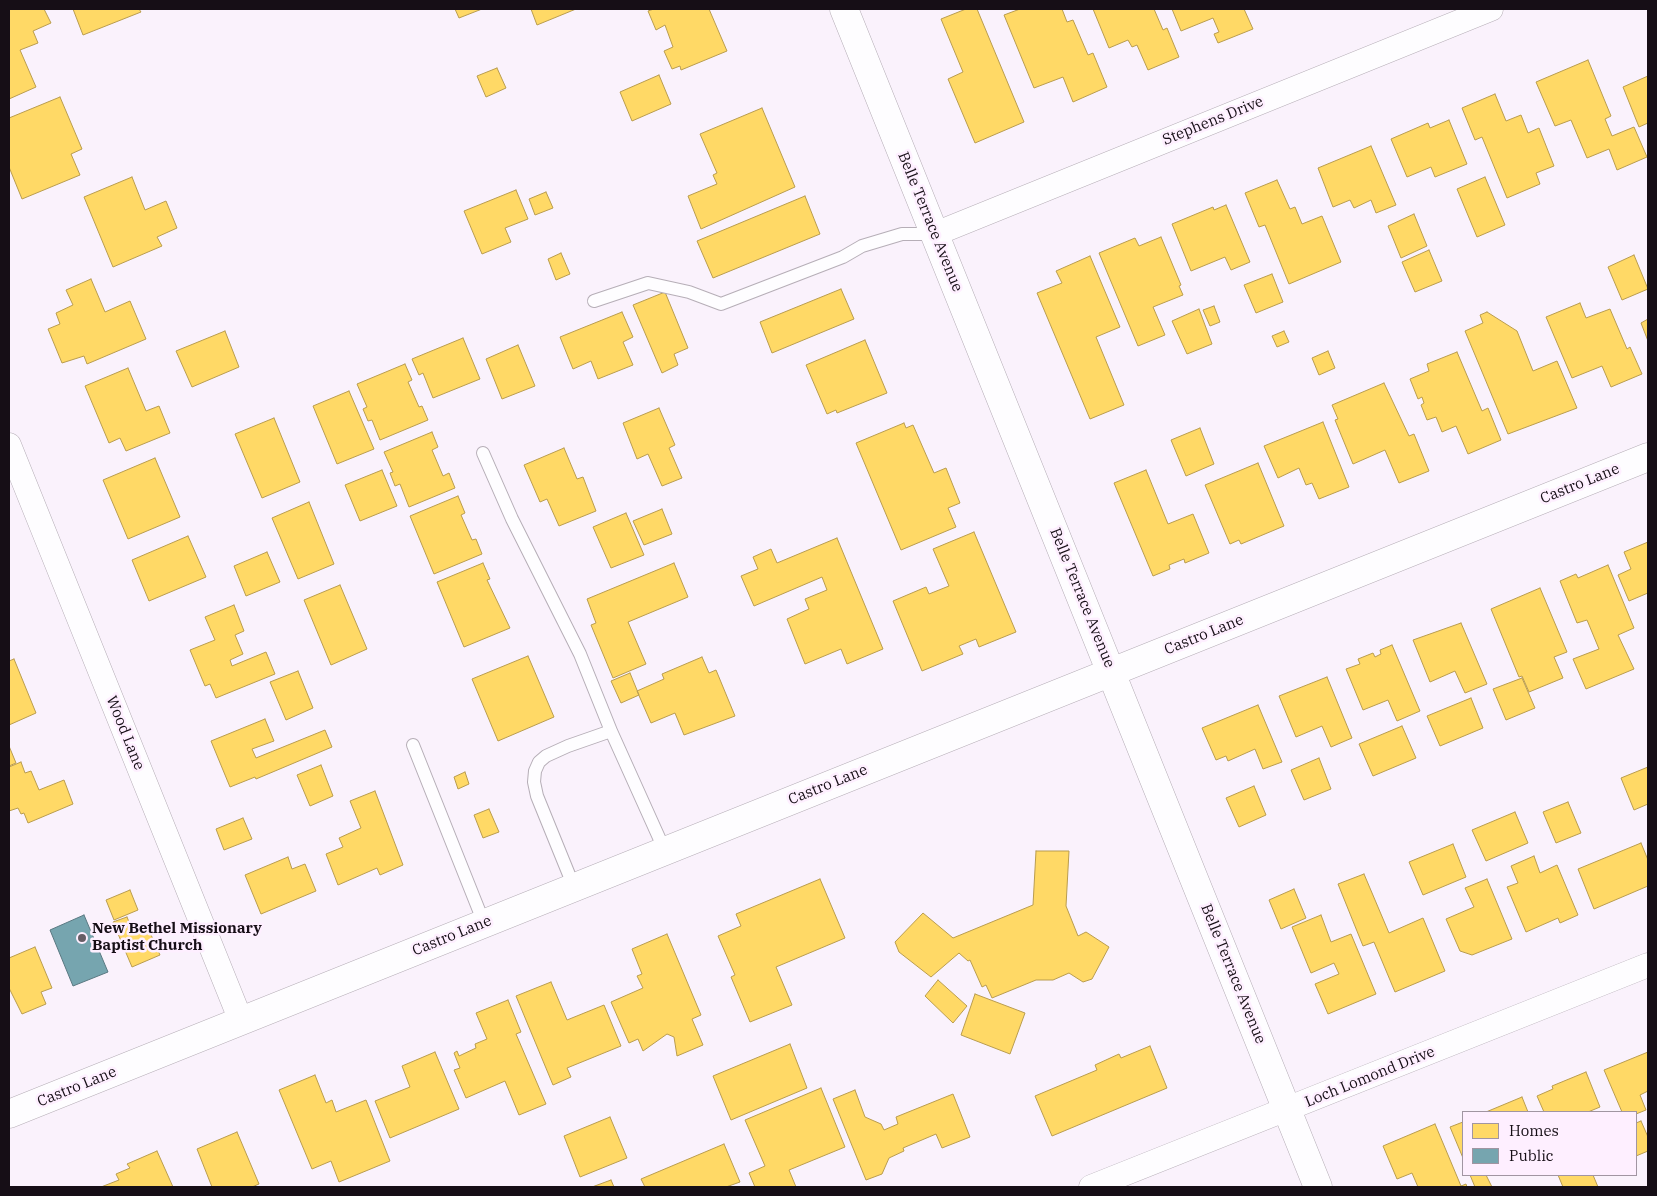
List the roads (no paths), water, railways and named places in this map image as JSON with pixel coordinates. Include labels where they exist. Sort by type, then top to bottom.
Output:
[{"type":"street","name":"Belle Terrace Avenue","points":[[844,9],[1318,1187]]},
{"type":"street","name":"Stephens Drive","points":[[934,234],[1492,9]]},
{"type":"street","name":"Wood Lane","points":[[9,445],[241,1021]]},
{"type":"street","name":"Castro Lane","points":[[9,1114],[1648,457]]},
{"type":"street","name":"Loch Lomond Drive","points":[[1091,1187],[1648,965]]},
{"type":"lane","points":[[594,302],[648,283],[689,292],[721,304],[843,257],[862,246],[902,234],[934,234]]},
{"type":"lane","points":[[483,453],[512,519],[580,654],[611,731],[665,851]]},
{"type":"lane","points":[[574,887],[537,796],[535,771],[539,762],[546,756],[611,731]]},
{"type":"lane","points":[[413,745],[484,923]]},
{"type":"place","name":"New Bethel Missionary Baptist Church","points":[[82,938]]}]
